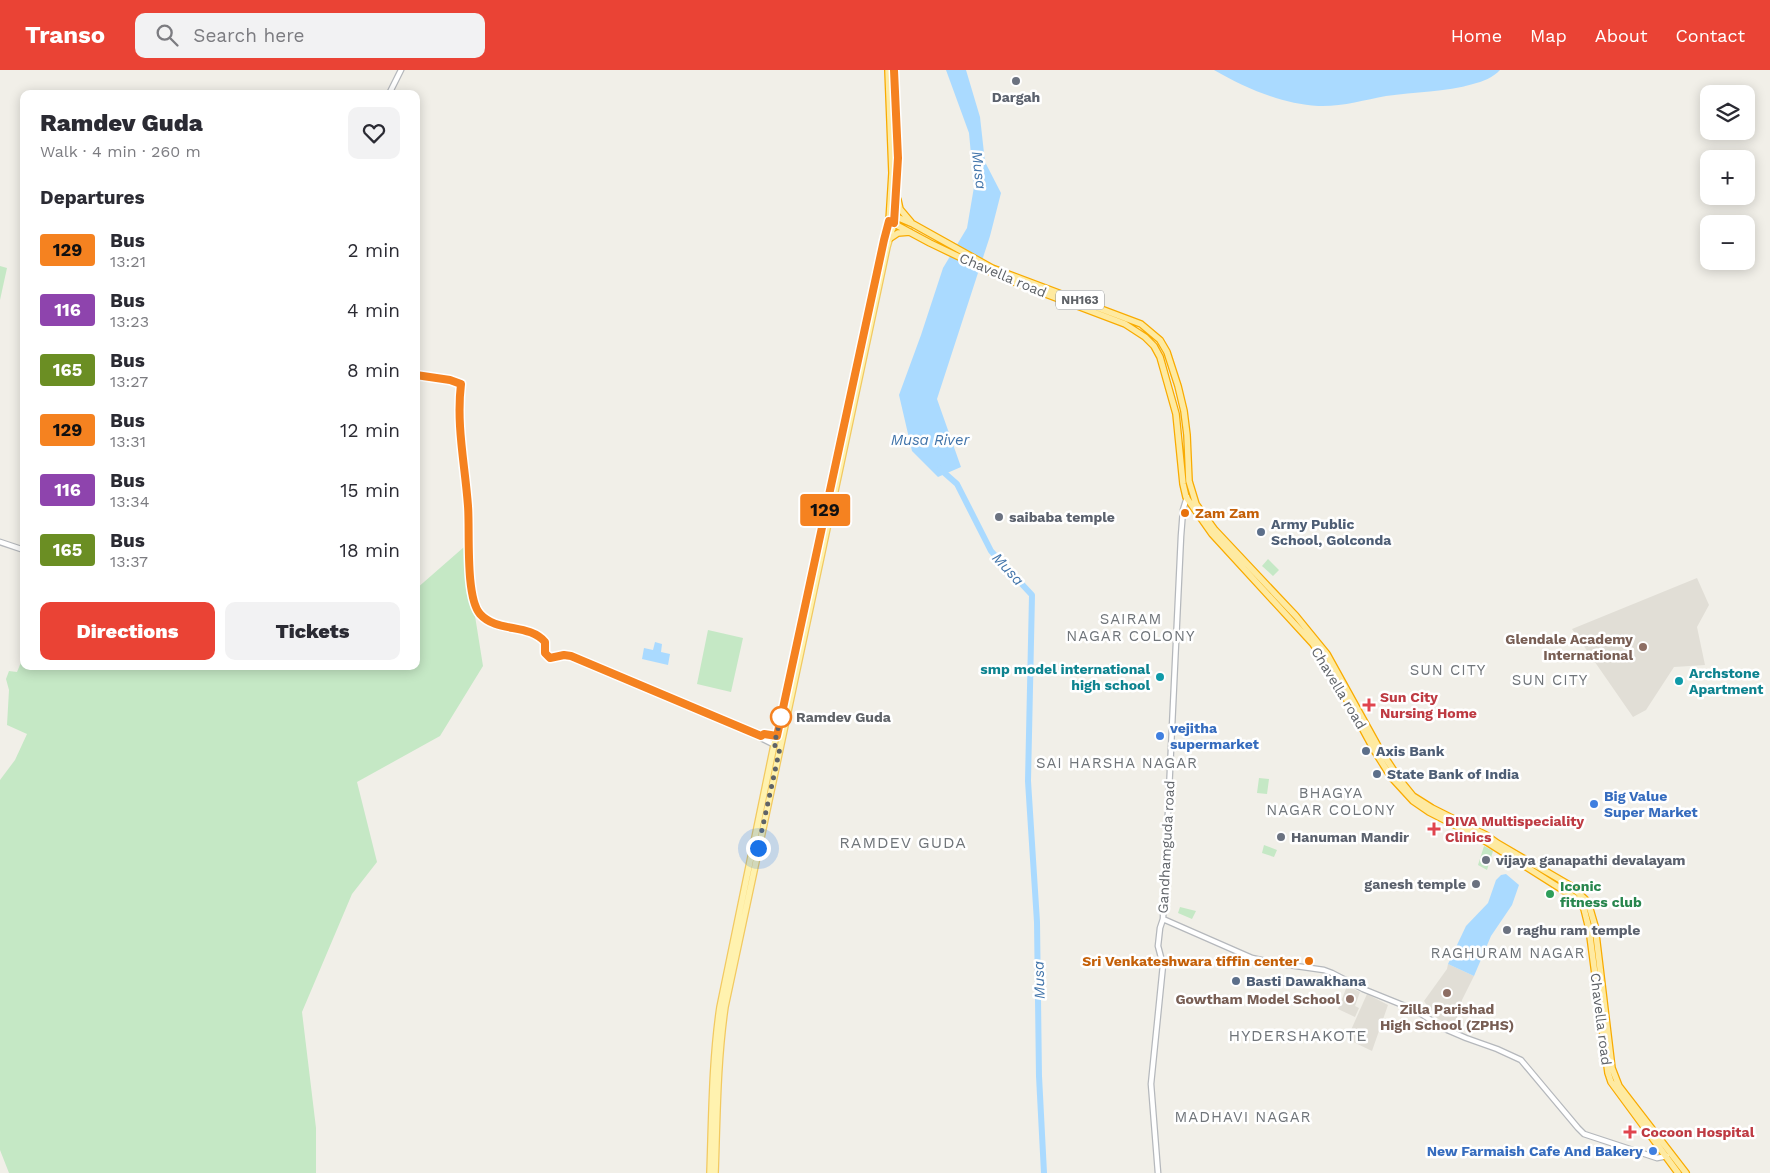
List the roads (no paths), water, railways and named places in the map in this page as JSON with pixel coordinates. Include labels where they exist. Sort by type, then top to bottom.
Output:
[{"type":"highway","points":[[888,70],[894,219]]},
{"type":"highway","name":"NH163","points":[[894,70],[897,121],[897,191],[900,209],[913,224]]},
{"type":"highway","points":[[894,219],[897,173]]},
{"type":"highway","name":"Chavella road","points":[[894,219],[913,224],[1002,274],[1141,324],[1160,340],[1167,352],[1184,411],[1188,466],[1196,504],[1215,530],[1296,616],[1327,654],[1379,748],[1400,780],[1413,796],[1432,808],[1486,835],[1571,886],[1588,902],[1595,926],[1612,1068],[1620,1086],[1669,1156],[1678,1173]]},
{"type":"highway","name":"Chavella road","points":[[894,219],[910,232],[930,243],[1125,324],[1139,332],[1149,341],[1160,358],[1176,414],[1186,497],[1212,534],[1313,644],[1338,682],[1374,750],[1391,777],[1413,801],[1429,812],[1482,839],[1566,891],[1581,904],[1589,929],[1607,1066],[1611,1082],[1669,1156],[1686,1173]]},
{"type":"highway","points":[[889,239],[898,233],[910,232]]},
{"type":"main road","points":[[780,737],[894,219]]},
{"type":"main road","points":[[710,1173],[713,1076],[719,1015],[894,219]]},
{"type":"main road","points":[[715,1173],[721,1033],[777,746]]},
{"type":"street","points":[[391,90],[401,70]]},
{"type":"street","points":[[420,376],[450,380],[461,384],[458,411],[468,505],[472,587],[480,613],[493,622],[529,632],[542,638],[545,642],[545,653],[550,658],[564,655],[571,656],[761,736],[777,746]]},
{"type":"street","points":[[1186,497],[1193,493]]},
{"type":"street","name":"Gandhamguda road","points":[[1158,1173],[1151,1084],[1162,965],[1158,946],[1160,928],[1164,919],[1181,536],[1186,497]]},
{"type":"street","points":[[0,542],[20,549]]},
{"type":"street","points":[[761,736],[764,734],[780,737]]},
{"type":"street","points":[[1164,919],[1252,958],[1274,964],[1324,970],[1332,973],[1363,989],[1415,1010],[1459,1035],[1512,1055],[1521,1060],[1584,1134],[1657,1158],[1669,1156]]},
{"type":"water","name":"Musa River","points":[[946,70],[966,70],[980,117],[985,162],[1001,193],[990,236],[937,399],[961,467],[938,477],[912,451],[899,395],[943,268],[967,228],[974,187],[969,133]]},
{"type":"water","points":[[1214,70],[1500,70],[1484,81],[1463,87],[1318,106],[1304,105],[1264,94]]},
{"type":"water","points":[[655,642],[662,644],[661,652],[670,654],[668,665],[642,659],[644,648],[653,650]]},
{"type":"water","points":[[1506,874],[1519,885],[1512,905],[1491,936],[1474,976],[1448,964],[1466,926],[1488,903],[1496,880],[1501,875]]},
{"type":"waterway","name":"Musa","points":[[940,469],[957,484],[991,551],[1032,595],[1028,781],[1037,922],[1039,1076],[1044,1173]]},
{"type":"place","name":"Dargah","points":[[1016,81]]},
{"type":"place","name":"Zam Zam","points":[[1185,513]]},
{"type":"place","name":"saibaba temple","points":[[999,517]]},
{"type":"place","name":"Army Public School, Golconda","points":[[1261,532]]},
{"type":"place","name":"Glendale Academy International","points":[[1643,647]]},
{"type":"place","name":"smp model international high school","points":[[1160,677]]},
{"type":"place","name":"Archstone Apartment","points":[[1679,681]]},
{"type":"place","name":"Sun City Nursing Home","points":[[1369,705]]},
{"type":"place","name":"Ramdev Guda","points":[[781,717]]},
{"type":"place","name":"vejitha supermarket","points":[[1160,736]]},
{"type":"place","name":"Axis Bank","points":[[1366,751]]},
{"type":"place","name":"State Bank of India","points":[[1377,774]]},
{"type":"place","name":"Big Value Super Market","points":[[1594,804]]},
{"type":"place","name":"DIVA Multispeciality Clinics","points":[[1434,829]]},
{"type":"place","name":"Hanuman Mandir","points":[[1281,837]]},
{"type":"place","name":"vijaya ganapathi devalayam","points":[[1486,860]]},
{"type":"place","name":"ganesh temple","points":[[1476,884]]},
{"type":"place","name":"Iconic fitness club","points":[[1550,894]]},
{"type":"place","name":"raghu ram temple","points":[[1507,930]]},
{"type":"place","name":"Sri Venkateshwara tiffin center","points":[[1309,961]]},
{"type":"place","name":"Basti Dawakhana","points":[[1236,981]]},
{"type":"place","name":"Zilla Parishad High School (ZPHS)","points":[[1447,993]]},
{"type":"place","name":"Gowtham Model School","points":[[1350,999]]},
{"type":"place","name":"Cocoon Hospital","points":[[1630,1132]]},
{"type":"place","name":"New Farmaish Cafe And Bakery","points":[[1653,1151]]},
{"type":"district","name":"SAIRAM NAGAR COLONY","points":[[1131,628]]},
{"type":"district","name":"SUN CITY","points":[[1448,670]]},
{"type":"district","name":"SUN CITY","points":[[1550,680]]},
{"type":"district","name":"SAI HARSHA NAGAR","points":[[1117,763]]},
{"type":"district","name":"BHAGYA NAGAR COLONY","points":[[1331,802]]},
{"type":"district","name":"RAMDEV GUDA","points":[[903,842]]},
{"type":"district","name":"RAGHURAM NAGAR","points":[[1508,953]]},
{"type":"district","name":"HYDERSHAKOTE","points":[[1298,1035]]},
{"type":"district","name":"MADHAVI NAGAR","points":[[1243,1117]]}]
